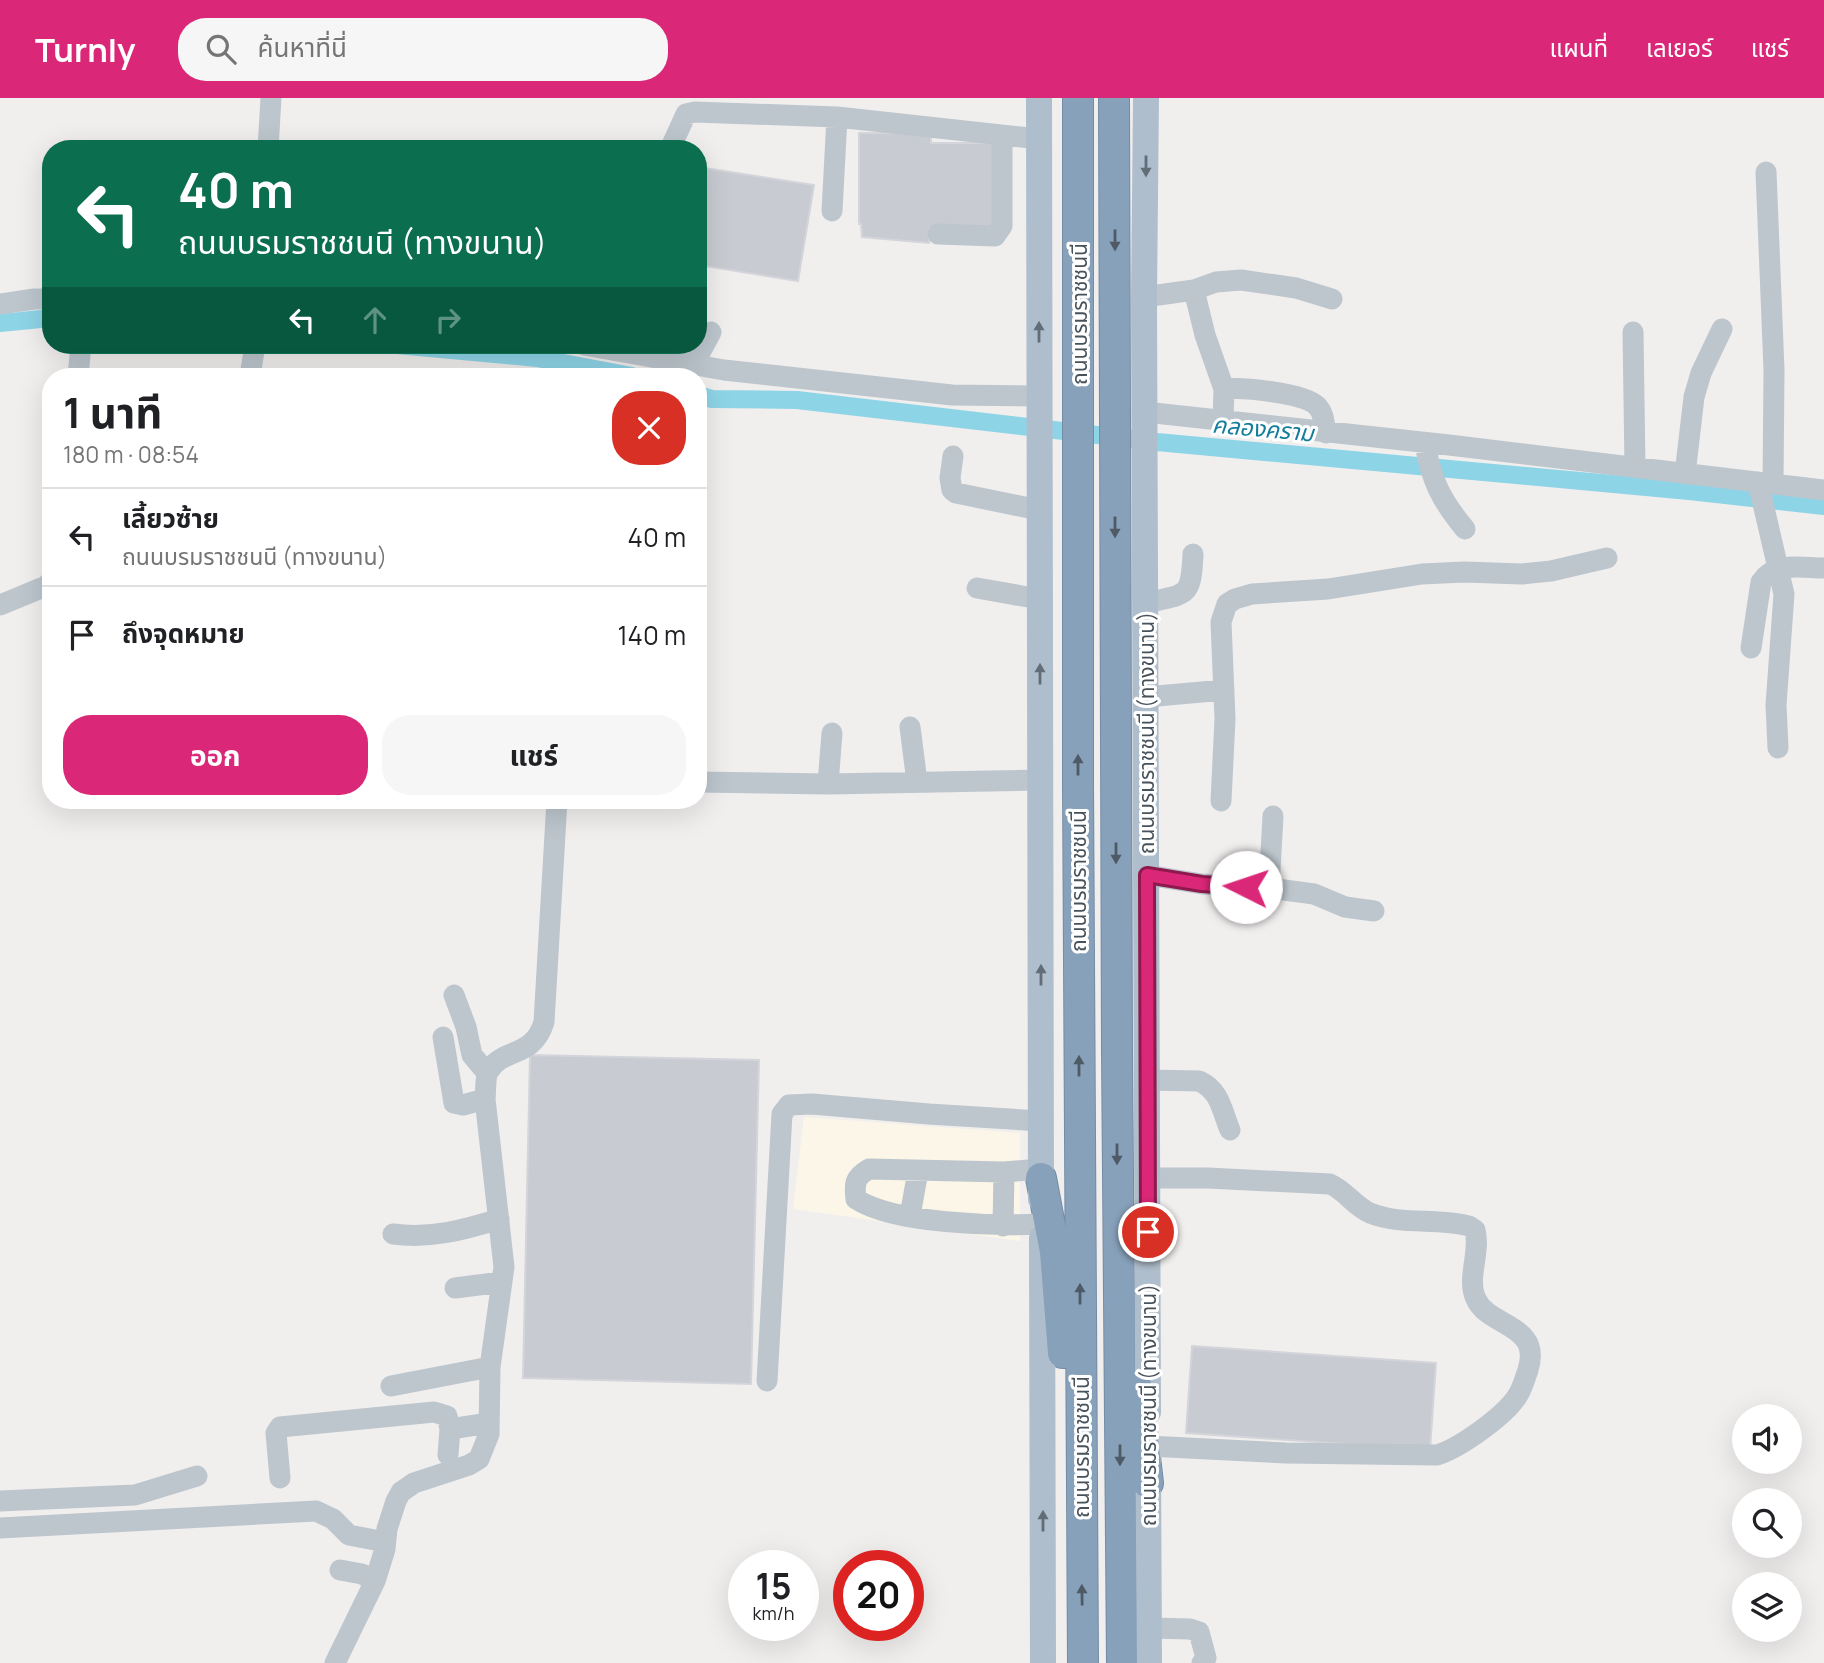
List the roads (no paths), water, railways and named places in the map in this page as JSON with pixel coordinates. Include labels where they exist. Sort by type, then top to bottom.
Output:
[{"type":"highway","name":"ถนนบรมราชชนนี","points":[[1078,98],[1080,1454],[1083,1663]]},
{"type":"highway","name":"ถนนบรมราชชนนี","points":[[1114,98],[1122,1663]]},
{"type":"highway","points":[[1041,1174],[1055,1252],[1067,1392],[1080,1454]]},
{"type":"highway","points":[[1118,1217],[1149,1483]]},
{"type":"main road","points":[[1040,98],[1043,1663]]},
{"type":"main road","name":"ถนนบรมราชชนนี (ทางขนาน)","points":[[1146,98],[1144,297],[1149,1663]]},
{"type":"street","points":[[269,140],[271,98]]},
{"type":"street","points":[[674,140],[685,114],[695,112],[837,117],[1039,139]]},
{"type":"street","points":[[832,211],[837,117]]},
{"type":"street","points":[[938,234],[995,236],[999,233],[1002,226],[1002,135]]},
{"type":"street","points":[[1766,172],[1774,370],[1764,491],[1784,594],[1776,705],[1779,748]]},
{"type":"street","points":[[1144,297],[1194,290],[1216,282],[1241,280],[1296,288],[1332,299]]},
{"type":"street","points":[[1194,290],[1205,335],[1224,389],[1223,421]]},
{"type":"street","points":[[0,304],[42,299]]},
{"type":"street","points":[[1685,474],[1695,397],[1701,373],[1722,329]]},
{"type":"street","points":[[707,340],[711,332]]},
{"type":"street","points":[[1633,332],[1635,468]]},
{"type":"street","points":[[631,354],[693,366],[952,395],[1039,398]]},
{"type":"street","points":[[693,366],[699,354]]},
{"type":"street","points":[[1224,389],[1258,390],[1315,404],[1322,413],[1326,433]]},
{"type":"street","points":[[1145,415],[1326,433],[1427,456],[1635,468],[1685,474],[1764,491],[1824,490]]},
{"type":"street","points":[[953,456],[950,478],[952,490],[956,494],[1039,510]]},
{"type":"street","points":[[1427,456],[1447,508],[1465,529]]},
{"type":"street","points":[[1146,603],[1179,595],[1187,590],[1192,582],[1193,554]]},
{"type":"street","points":[[1221,801],[1225,719],[1221,622],[1227,604],[1252,594],[1328,589],[1422,574],[1531,573],[1607,558]]},
{"type":"street","points":[[1751,648],[1761,582],[1766,576],[1777,568],[1824,568]]},
{"type":"street","points":[[0,605],[42,588]]},
{"type":"street","points":[[976,588],[1039,599]]},
{"type":"street","points":[[1146,697],[1224,690]]},
{"type":"street","points":[[911,727],[917,782]]},
{"type":"street","points":[[828,784],[832,733]]},
{"type":"street","points":[[707,782],[828,784],[1040,780]]},
{"type":"street","points":[[335,1663],[375,1581],[396,1501],[401,1492],[414,1483],[468,1465],[479,1459],[485,1449],[489,1423],[490,1367],[504,1267],[485,1100],[487,1073],[497,1063],[532,1045],[540,1035],[544,1021],[556,809]]},
{"type":"street","points":[[1269,888],[1273,816]]},
{"type":"street","points":[[1147,875],[1202,884],[1314,894],[1345,908],[1374,911]]},
{"type":"street","points":[[454,995],[466,1027],[472,1055],[487,1073]]},
{"type":"street","points":[[443,1037],[454,1103],[463,1105],[485,1100]]},
{"type":"street","points":[[1147,1080],[1199,1081],[1207,1084],[1214,1090],[1230,1130]]},
{"type":"street","points":[[767,1381],[782,1114],[789,1105],[812,1104],[1041,1121]]},
{"type":"street","points":[[1041,1174],[869,1170],[858,1175],[854,1185],[856,1199],[869,1207],[888,1213],[1003,1226],[1041,1224]]},
{"type":"street","points":[[910,1216],[918,1171]]},
{"type":"street","points":[[1003,1226],[1004,1172]]},
{"type":"street","points":[[1148,1178],[1330,1184],[1340,1188],[1356,1205],[1370,1213],[1395,1219],[1469,1226],[1475,1230],[1478,1241],[1473,1286],[1475,1298],[1482,1309],[1526,1339],[1531,1361],[1517,1397],[1499,1415],[1451,1451],[1437,1455],[1148,1446]]},
{"type":"street","points":[[393,1234],[412,1236],[445,1233],[499,1219]]},
{"type":"street","points":[[455,1288],[502,1282]]},
{"type":"street","points":[[391,1387],[490,1367]]},
{"type":"street","points":[[280,1478],[276,1433],[280,1427],[434,1412],[447,1416],[450,1429],[448,1455]]},
{"type":"street","points":[[450,1429],[489,1423]]},
{"type":"street","points":[[0,1501],[135,1495],[197,1476]]},
{"type":"street","points":[[0,1528],[316,1511],[333,1519],[349,1535],[385,1542]]},
{"type":"street","points":[[340,1570],[362,1574],[375,1581]]},
{"type":"street","points":[[1149,1628],[1190,1629],[1199,1632],[1206,1658],[1202,1663]]},
{"type":"waterway","name":"คลองคราม","points":[[0,323],[42,319]]},
{"type":"waterway","name":"คลองคราม","points":[[494,354],[537,358],[590,368]]},
{"type":"waterway","name":"คลองคราม","points":[[707,398],[797,400],[1157,442],[1824,506]]}]
